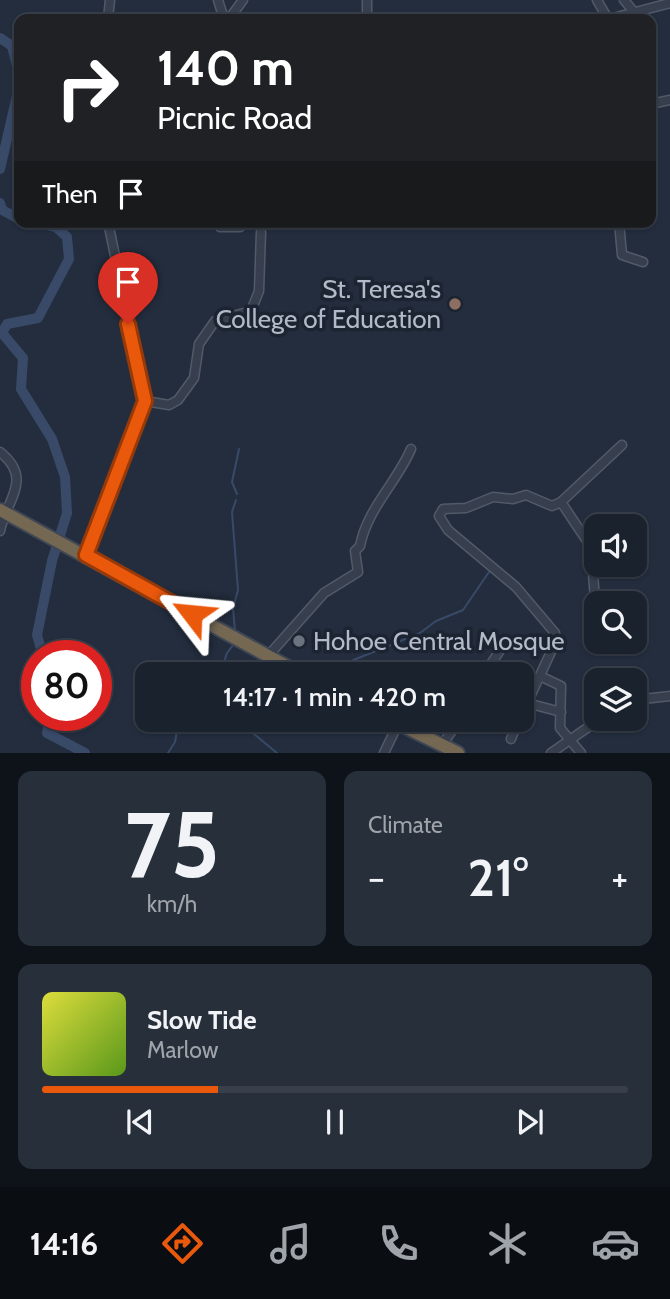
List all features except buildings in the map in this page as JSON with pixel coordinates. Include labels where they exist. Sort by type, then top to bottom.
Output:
[{"type":"highway","points":[[2,511],[279,662]]},
{"type":"highway","points":[[414,732],[448,750]]},
{"type":"street","points":[[624,0],[634,12]]},
{"type":"street","points":[[627,14],[670,3]]},
{"type":"street","points":[[86,555],[145,401],[108,228]]},
{"type":"street","points":[[620,228],[622,255],[643,262]]},
{"type":"street","points":[[145,401],[169,405],[178,400],[194,378],[199,344],[215,321],[251,311],[260,291],[261,232]]},
{"type":"street","points":[[534,688],[556,641],[555,633],[516,587],[448,530],[439,516],[443,509],[466,508],[493,497],[513,499],[526,495],[549,506],[561,502],[622,445]]},
{"type":"street","points":[[268,656],[324,593],[358,572],[355,551],[376,507],[411,449]]},
{"type":"street","points":[[0,452],[12,461],[17,477],[15,496],[2,511],[0,531]]},
{"type":"street","points":[[561,502],[591,547],[594,591]]},
{"type":"street","points":[[492,662],[501,649]]},
{"type":"street","points":[[540,676],[561,686],[560,728],[581,753]]},
{"type":"street","points":[[647,699],[670,696]]},
{"type":"street","points":[[534,704],[561,712]]},
{"type":"street","points":[[551,753],[584,730]]},
{"type":"street","points":[[384,753],[391,732]]},
{"type":"street","points":[[448,750],[455,732]]},
{"type":"street","points":[[511,739],[514,732]]},
{"type":"waterway","points":[[0,38],[12,46],[14,54]]},
{"type":"waterway","points":[[0,169],[14,109]]},
{"type":"waterway","points":[[0,203],[2,210],[14,216]]},
{"type":"waterway","points":[[38,640],[37,635],[52,561],[67,513],[65,477],[52,439],[21,389],[23,358],[2,333],[7,324],[38,318],[69,259],[67,237],[57,228]]},
{"type":"waterway","points":[[237,494],[232,482],[239,449]]},
{"type":"waterway","points":[[235,632],[233,608],[238,590],[232,512],[236,500]]},
{"type":"waterway","points":[[349,662],[420,633],[436,621],[463,610],[489,572]]},
{"type":"waterway","points":[[224,662],[234,644]]},
{"type":"waterway","points":[[47,731],[85,753]]},
{"type":"waterway","points":[[168,753],[175,742],[177,732]]},
{"type":"waterway","points":[[252,732],[277,753]]},
{"type":"place","name":"St. Teresa's College of Education","points":[[455,304]]},
{"type":"place","name":"Hohoe Central Mosque","points":[[299,641]]},
{"type":"route","points":[[128,324],[146,393],[145,401],[86,555],[192,614]]}]
